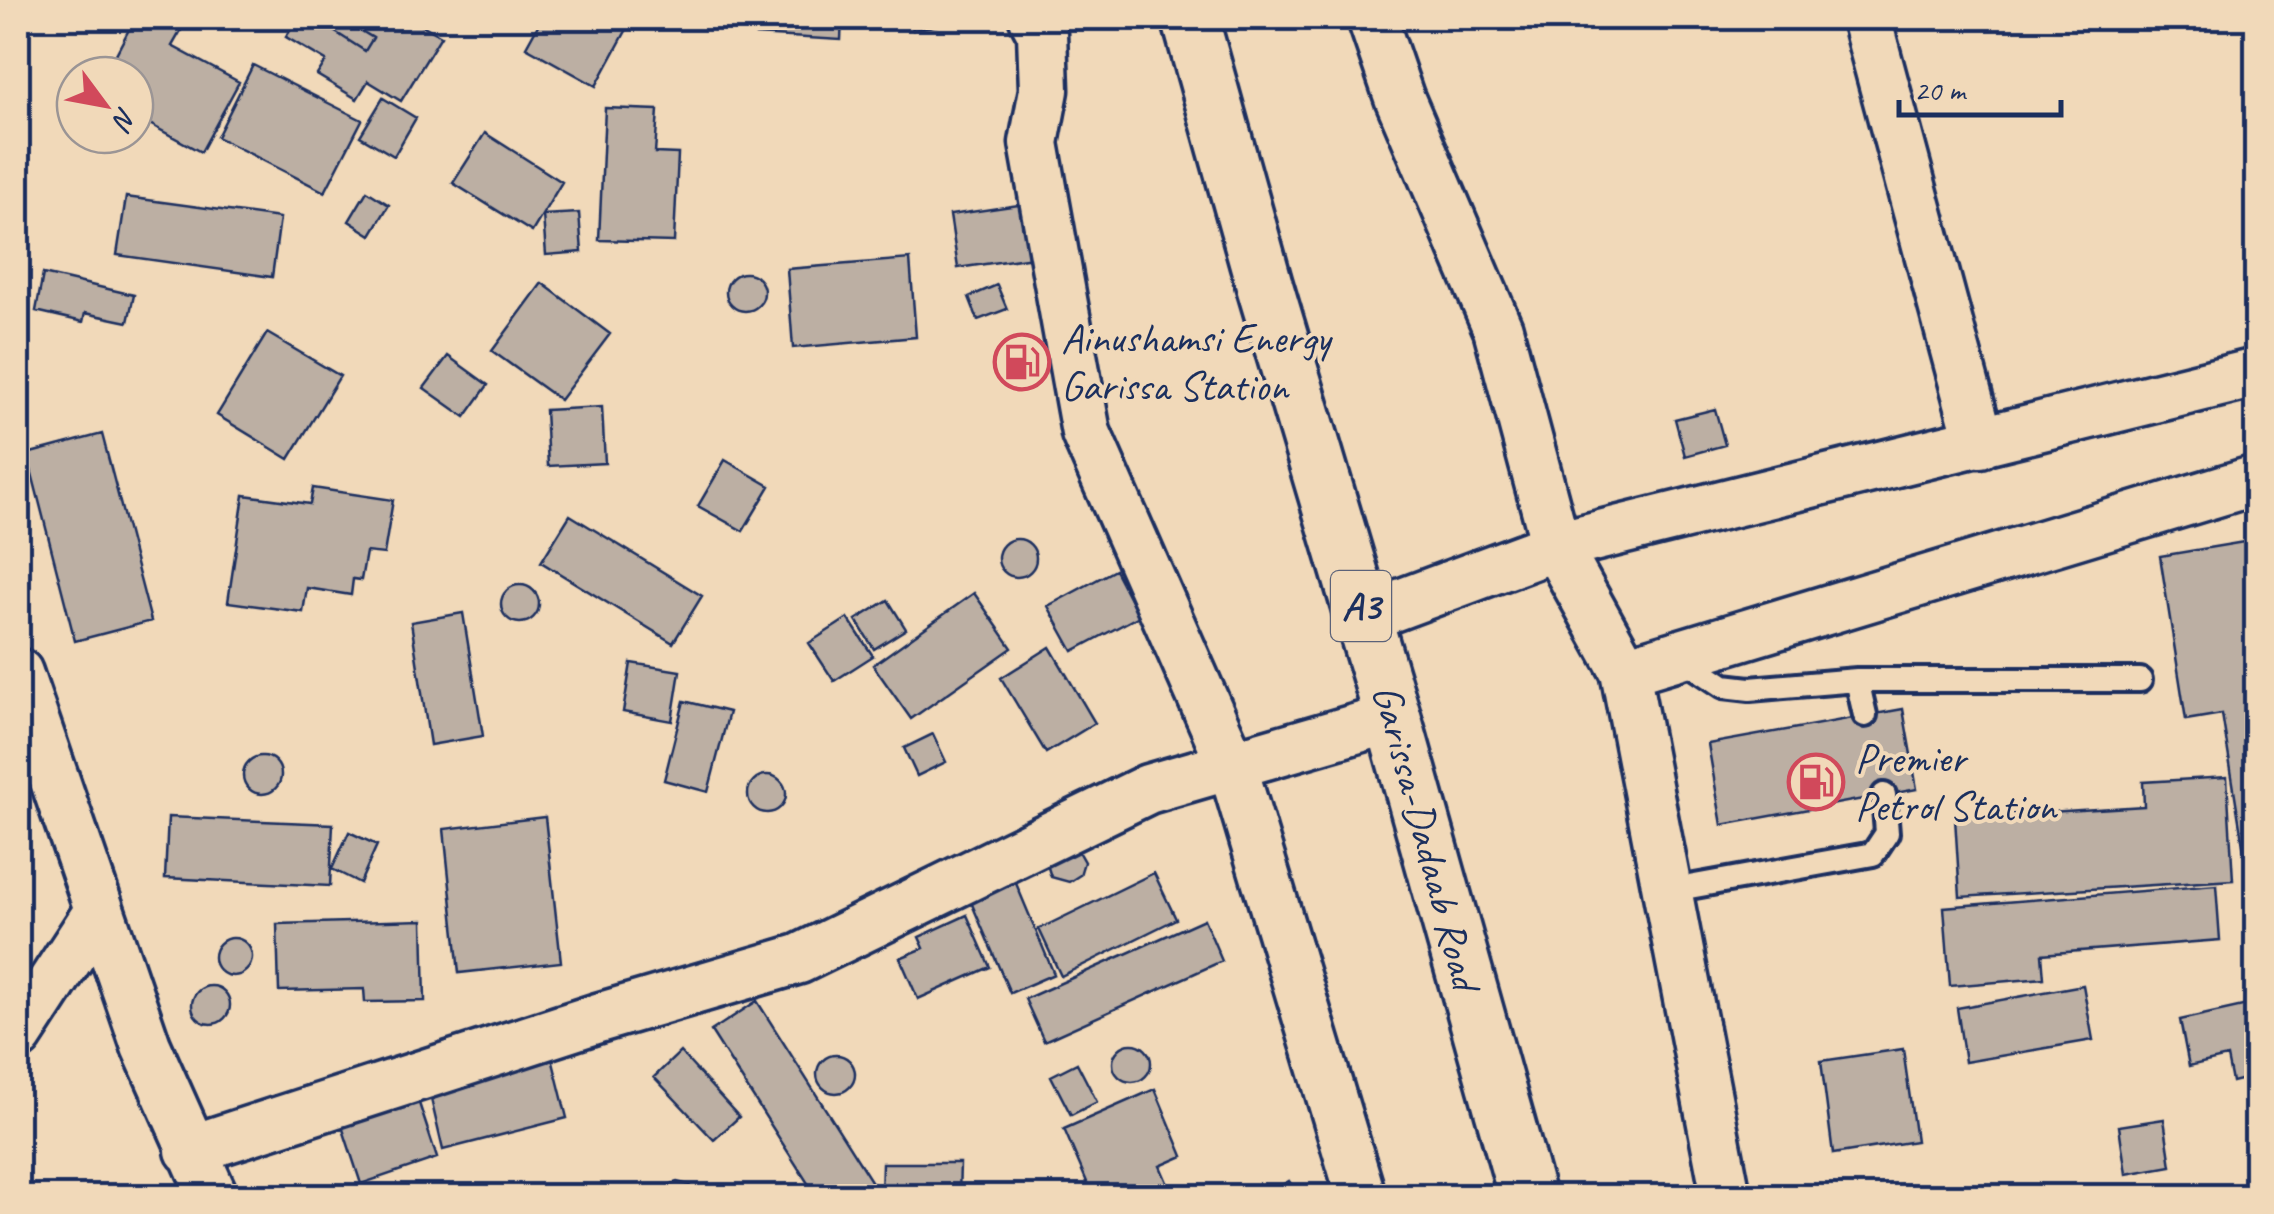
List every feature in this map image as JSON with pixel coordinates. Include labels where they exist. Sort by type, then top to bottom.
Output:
[{"type":"highway","name":"Garissa-Dadaab Road","points":[[1190,18],[1527,1196]]},
{"type":"street","points":[[1034,18],[1042,33],[1044,90],[1034,144],[1086,433],[1232,765],[1362,1196]]},
{"type":"street","points":[[1372,18],[1399,97],[1498,329],[1556,546],[1625,671],[1726,1196]]},
{"type":"street","points":[[1866,18],[1980,443]]},
{"type":"street","points":[[1364,618],[1556,546],[2256,372]]},
{"type":"street","points":[[1625,671],[2256,480]]},
{"type":"street","points":[[18,674],[146,1046],[213,1196]]},
{"type":"street","points":[[190,1150],[598,1018],[799,960],[1148,789],[1393,718]]},
{"type":"street","points":[[18,1035],[99,911]]},
{"type":"lane","points":[[1677,655],[1724,686],[1750,688],[1857,680],[2140,680]]},
{"type":"lane","points":[[1857,680],[1865,716]]},
{"type":"lane","points":[[1668,891],[1872,854],[1887,832],[1884,795]]},
{"type":"building","points":[[135,18],[165,18],[183,27],[172,46],[239,82],[201,152],[155,127],[155,55],[116,55]]},
{"type":"building","points":[[298,18],[340,18],[410,18],[441,36],[401,101],[368,81],[357,99],[317,75],[326,61],[286,37]],"holes":[[[340,18],[373,38],[365,51],[332,30]]]},
{"type":"building","points":[[340,18],[373,38],[365,51],[332,30]]},
{"type":"building","points":[[542,18],[633,18],[596,86],[526,47]]},
{"type":"building","points":[[758,18],[842,18],[841,40],[756,35]]},
{"type":"building","points":[[910,18],[941,18],[943,24],[913,30]]},
{"type":"building","points":[[253,65],[362,120],[325,192],[217,137]]},
{"type":"building","points":[[383,98],[416,118],[394,156],[360,136]]},
{"type":"building","points":[[605,108],[658,110],[655,153],[678,154],[674,242],[599,240]]},
{"type":"building","points":[[485,133],[562,182],[532,232],[453,183]]},
{"type":"building","points":[[367,191],[389,205],[371,235],[349,221]]},
{"type":"building","points":[[126,197],[280,218],[272,277],[117,255]]},
{"type":"building","points":[[1033,203],[1040,256],[958,268],[950,215]]},
{"type":"building","points":[[579,213],[582,252],[546,255],[543,215]]},
{"type":"building","points":[[910,259],[916,337],[793,348],[787,269]]},
{"type":"building","points":[[745,273],[759,278],[764,292],[759,306],[745,311],[731,306],[726,292],[731,278]]},
{"type":"building","points":[[43,274],[134,295],[128,322],[85,313],[83,322],[36,311]]},
{"type":"building","points":[[542,283],[610,334],[560,400],[492,351]]},
{"type":"building","points":[[997,285],[1007,309],[978,320],[969,297]]},
{"type":"building","points":[[267,333],[340,376],[289,459],[217,415]]},
{"type":"building","points":[[1038,343],[1046,361],[1008,376],[1001,358]]},
{"type":"building","points":[[448,356],[488,385],[465,417],[424,388]]},
{"type":"building","points":[[602,407],[605,463],[548,466],[545,410]]},
{"type":"building","points":[[1715,409],[1725,445],[1685,456],[1675,419]]},
{"type":"building","points":[[102,434],[151,621],[75,641],[27,454]]},
{"type":"building","points":[[725,460],[770,486],[743,531],[698,506]]},
{"type":"building","points":[[313,488],[393,500],[384,554],[366,552],[361,580],[353,579],[351,595],[307,588],[303,612],[228,602],[244,495],[310,504]]},
{"type":"building","points":[[570,515],[702,596],[673,643],[541,562]]},
{"type":"building","points":[[1017,539],[1031,544],[1036,558],[1031,572],[1017,577],[1003,572],[998,558],[1003,544]]},
{"type":"building","points":[[2256,540],[2256,882],[2249,883],[2222,714],[2186,720],[2160,556]]},
{"type":"building","points":[[1115,570],[1139,616],[1073,651],[1048,606]]},
{"type":"building","points":[[520,585],[534,590],[539,604],[534,618],[520,623],[506,618],[501,604],[506,590]]},
{"type":"building","points":[[974,593],[1012,648],[911,719],[873,665]]},
{"type":"building","points":[[888,600],[906,629],[874,649],[856,620]]},
{"type":"building","points":[[463,613],[483,736],[430,745],[411,622]]},
{"type":"building","points":[[848,618],[873,656],[834,681],[809,643]]},
{"type":"building","points":[[1050,647],[1095,723],[1046,753],[1001,678]]},
{"type":"building","points":[[631,663],[680,671],[672,721],[623,712]]},
{"type":"building","points":[[684,701],[729,712],[708,792],[664,780]]},
{"type":"building","points":[[1903,709],[1917,789],[1722,825],[1708,744]]},
{"type":"building","points":[[933,734],[946,762],[917,776],[904,748]]},
{"type":"building","points":[[262,756],[276,761],[281,775],[276,789],[262,794],[248,789],[243,775],[248,761]]},
{"type":"building","points":[[767,775],[781,780],[786,794],[781,808],[767,813],[753,808],[748,794],[753,780]]},
{"type":"building","points":[[2227,777],[2233,880],[1960,897],[1955,818],[2144,806],[2143,782]]},
{"type":"building","points":[[168,817],[333,824],[330,886],[165,878]]},
{"type":"building","points":[[545,817],[561,962],[459,973],[444,829]]},
{"type":"building","points":[[349,832],[377,845],[360,883],[332,869]]},
{"type":"building","points":[[1075,846],[1084,862],[1080,875],[1069,882],[1051,877],[1045,858]]},
{"type":"building","points":[[1010,869],[1054,974],[1010,993],[965,888]]},
{"type":"building","points":[[1154,873],[1176,919],[1061,976],[1039,929]]},
{"type":"building","points":[[2216,885],[2220,940],[2042,954],[2044,978],[1950,986],[1944,907]]},
{"type":"building","points":[[967,915],[990,967],[918,999],[900,958],[924,948],[919,937]]},
{"type":"building","points":[[1204,919],[1222,961],[1044,1041],[1025,999]]},
{"type":"building","points":[[423,920],[425,1001],[365,1002],[364,989],[279,991],[277,924]]},
{"type":"building","points":[[233,938],[247,943],[252,957],[247,971],[233,976],[219,971],[214,957],[219,943]]},
{"type":"building","points":[[2083,985],[2093,1040],[1965,1062],[1957,1008]]},
{"type":"building","points":[[211,986],[225,991],[230,1005],[225,1019],[211,1024],[197,1019],[192,1005],[197,991]]},
{"type":"building","points":[[757,1001],[880,1195],[816,1196],[711,1031]]},
{"type":"building","points":[[2256,1003],[2256,1076],[2232,1082],[2227,1057],[2189,1066],[2180,1020]]},
{"type":"building","points":[[1132,1044],[1146,1049],[1151,1063],[1146,1077],[1132,1082],[1118,1077],[1113,1063],[1118,1049]]},
{"type":"building","points":[[1903,1049],[1916,1141],[1833,1154],[1821,1061]]},
{"type":"building","points":[[550,1050],[567,1118],[443,1150],[427,1082]]},
{"type":"building","points":[[680,1052],[739,1117],[714,1140],[654,1077]]},
{"type":"building","points":[[836,1055],[850,1060],[855,1074],[850,1088],[836,1093],[822,1088],[817,1074],[822,1060]]},
{"type":"building","points":[[1077,1063],[1097,1102],[1071,1115],[1051,1076]]},
{"type":"building","points":[[1155,1089],[1183,1156],[1160,1166],[1173,1196],[1093,1196],[1064,1129]]},
{"type":"building","points":[[416,1094],[437,1158],[361,1184],[340,1120]]},
{"type":"building","points":[[2164,1119],[2171,1166],[2126,1174],[2119,1126]]},
{"type":"building","points":[[882,1163],[960,1163],[959,1196],[881,1196]]},
{"type":"building","points":[[1289,1181],[1299,1196],[1264,1196]]},
{"type":"building","points":[[677,1182],[689,1185],[697,1196],[660,1196],[666,1186]]},
{"type":"place","name":"Ainushamsi Energy Garissa Station","points":[[1022,362]]},
{"type":"place","name":"Premier Petrol Station","points":[[1816,782]]}]
